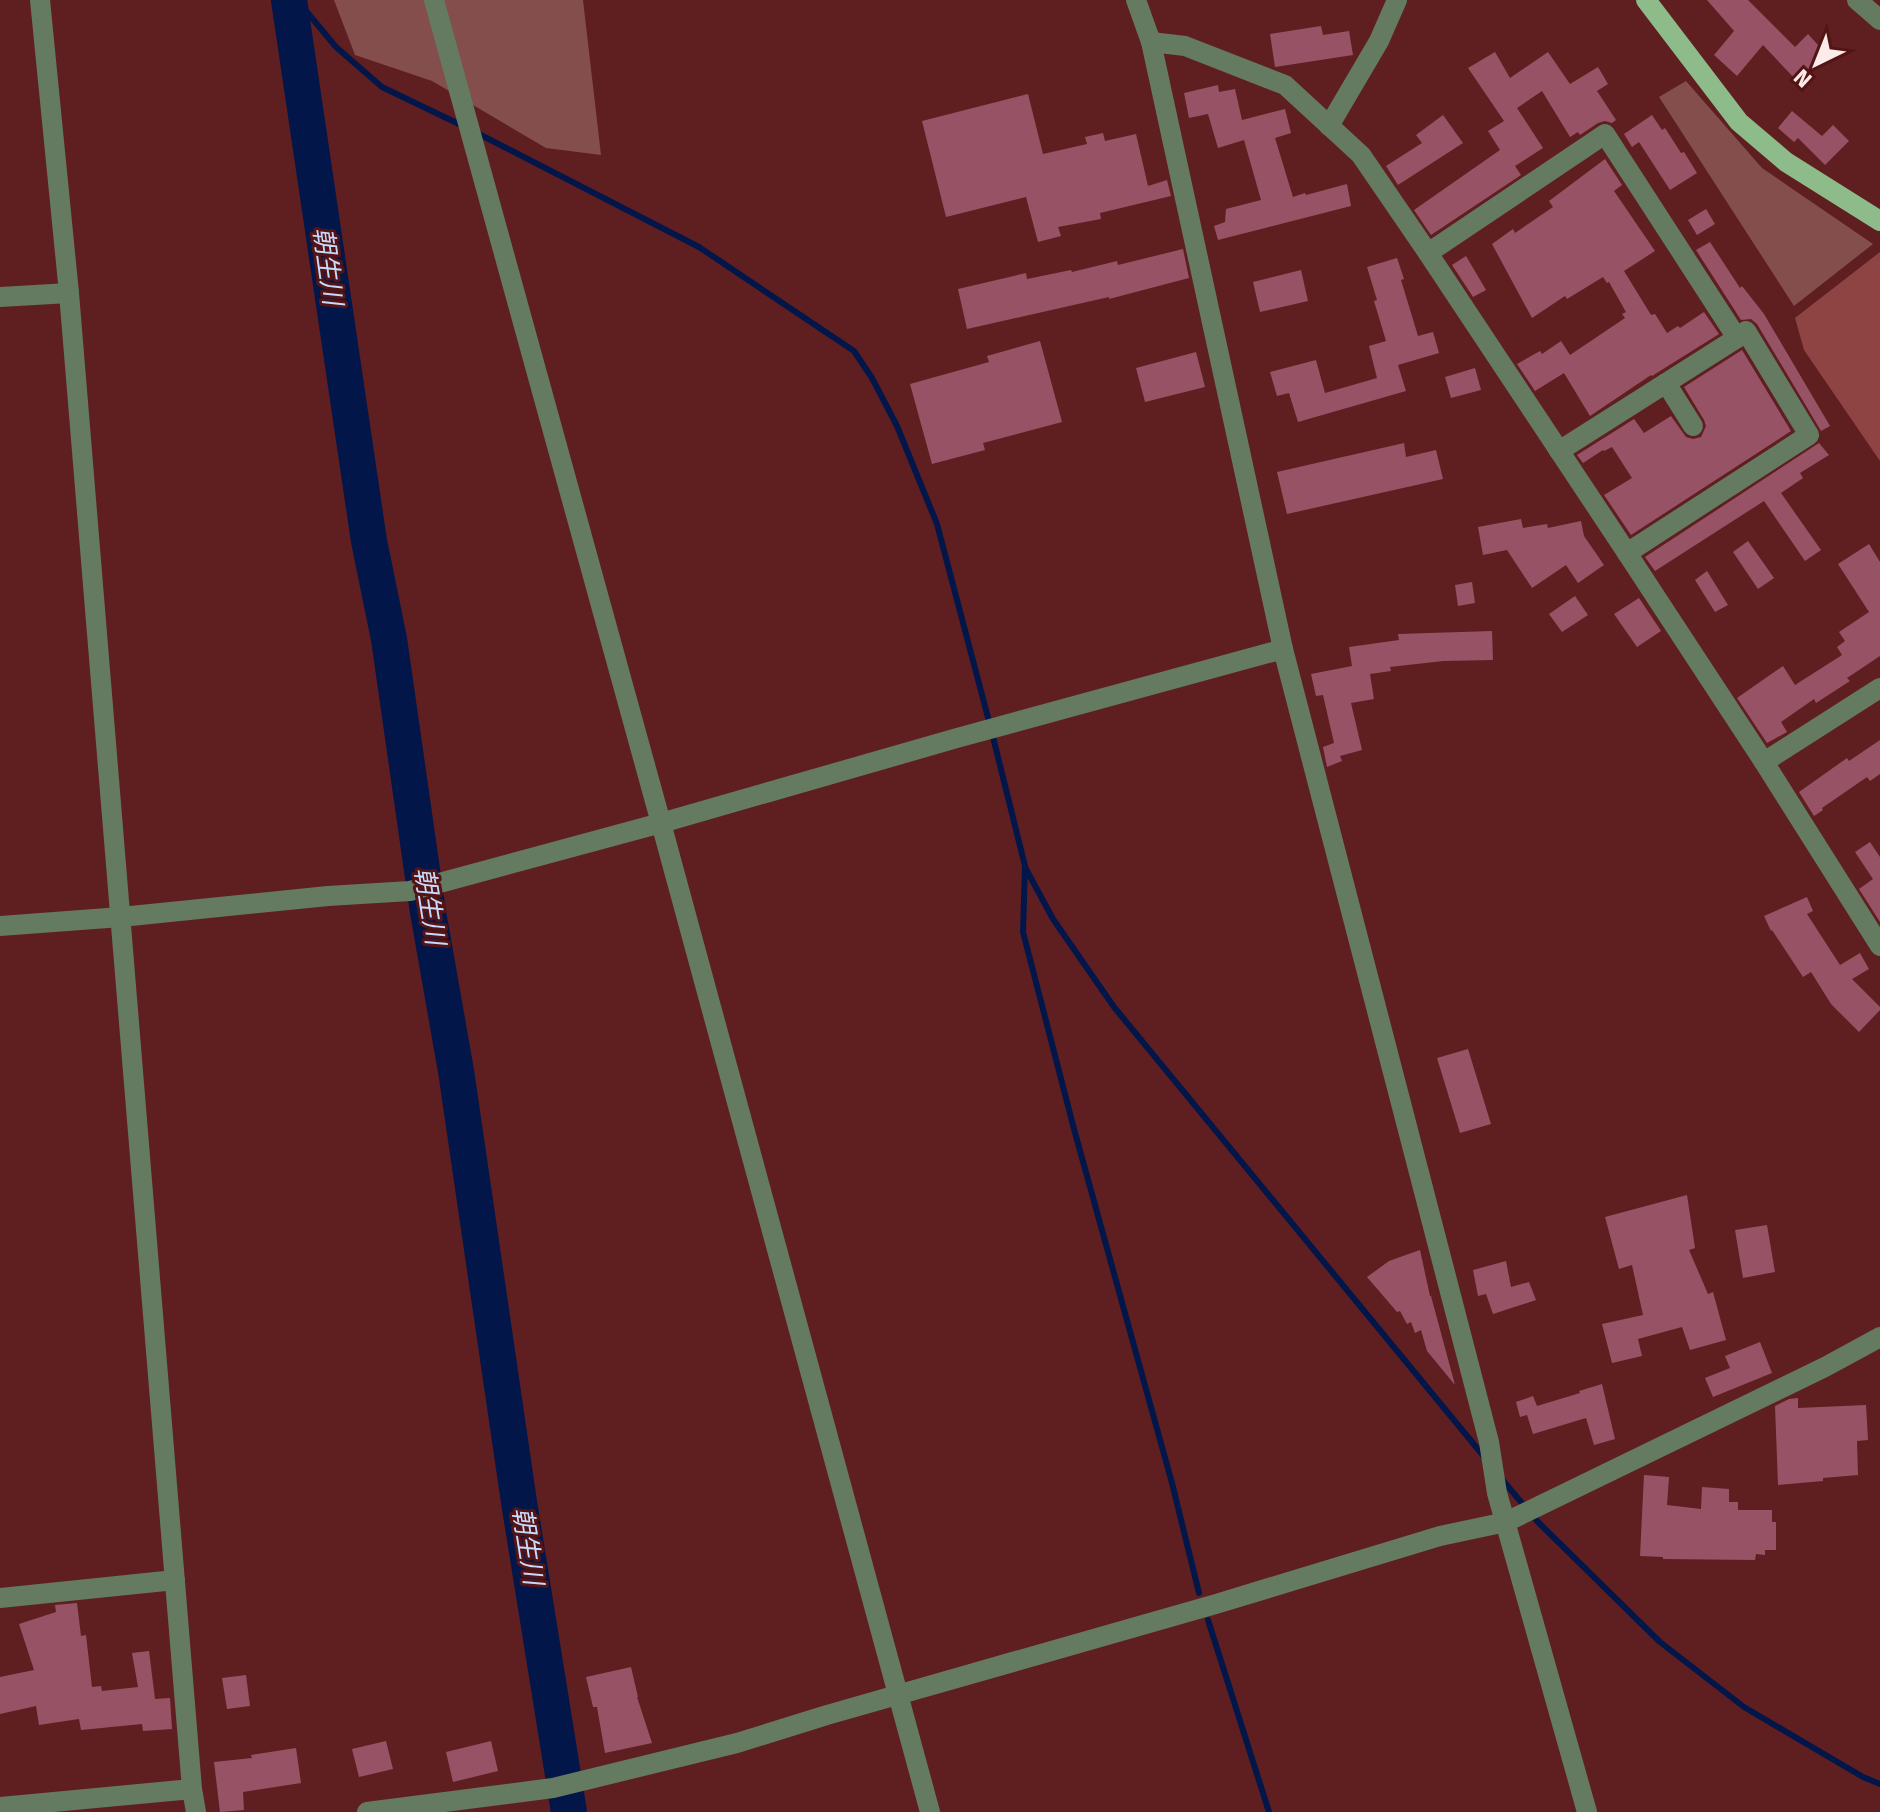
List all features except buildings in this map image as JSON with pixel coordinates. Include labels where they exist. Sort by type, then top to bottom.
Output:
[{"type":"main road","points":[[1646,0],[1739,122],[1786,162],[1880,221]]},
{"type":"street","points":[[40,0],[69,293],[196,1812]]},
{"type":"street","points":[[434,0],[930,1812]]},
{"type":"street","points":[[1136,0],[1151,42],[1283,649],[1490,1448],[1496,1488],[1512,1520],[1587,1812]]},
{"type":"street","points":[[1329,126],[1379,41],[1397,0]]},
{"type":"street","points":[[1857,0],[1880,20]]},
{"type":"street","points":[[1151,42],[1185,46],[1285,85],[1361,155],[1627,553],[1880,946]]},
{"type":"street","points":[[1428,253],[1605,134],[1737,338]]},
{"type":"street","points":[[0,297],[69,293]]},
{"type":"street","points":[[1559,451],[1746,331],[1809,435],[1627,553]]},
{"type":"street","points":[[1666,383],[1693,426]]},
{"type":"street","points":[[0,926],[410,891],[1283,649]]},
{"type":"street","points":[[1764,762],[1880,688]]},
{"type":"street","points":[[367,1812],[436,1808],[553,1788],[737,1743],[1440,1536],[1512,1520],[1880,1337]]},
{"type":"street","points":[[0,1598],[175,1580]]},
{"type":"street","points":[[0,1807],[192,1789]]},
{"type":"shaded area","points":[[334,0],[583,0],[601,155],[546,148],[432,81],[355,55]]},
{"type":"shaded area","points":[[1686,81],[1762,168],[1873,244],[1794,306],[1659,97]]},
{"type":"shaded area","points":[[1880,252],[1880,461],[1804,350],[1795,318]]},
{"type":"waterway","name":"朝生川","points":[[289,0],[369,541],[389,639],[428,912],[456,1071],[519,1502],[569,1812]]},
{"type":"waterway","points":[[297,0],[336,47],[382,87],[463,126]]},
{"type":"waterway","points":[[477,133],[699,247],[854,351],[897,426],[937,524],[991,729],[1025,866],[1023,932],[1199,1593]]},
{"type":"waterway","points":[[1026,869],[1053,919],[1114,1007],[1486,1459]]},
{"type":"waterway","points":[[1500,1477],[1538,1522],[1660,1642],[1744,1707],[1880,1784]]},
{"type":"waterway","points":[[1208,1620],[1269,1812]]}]
